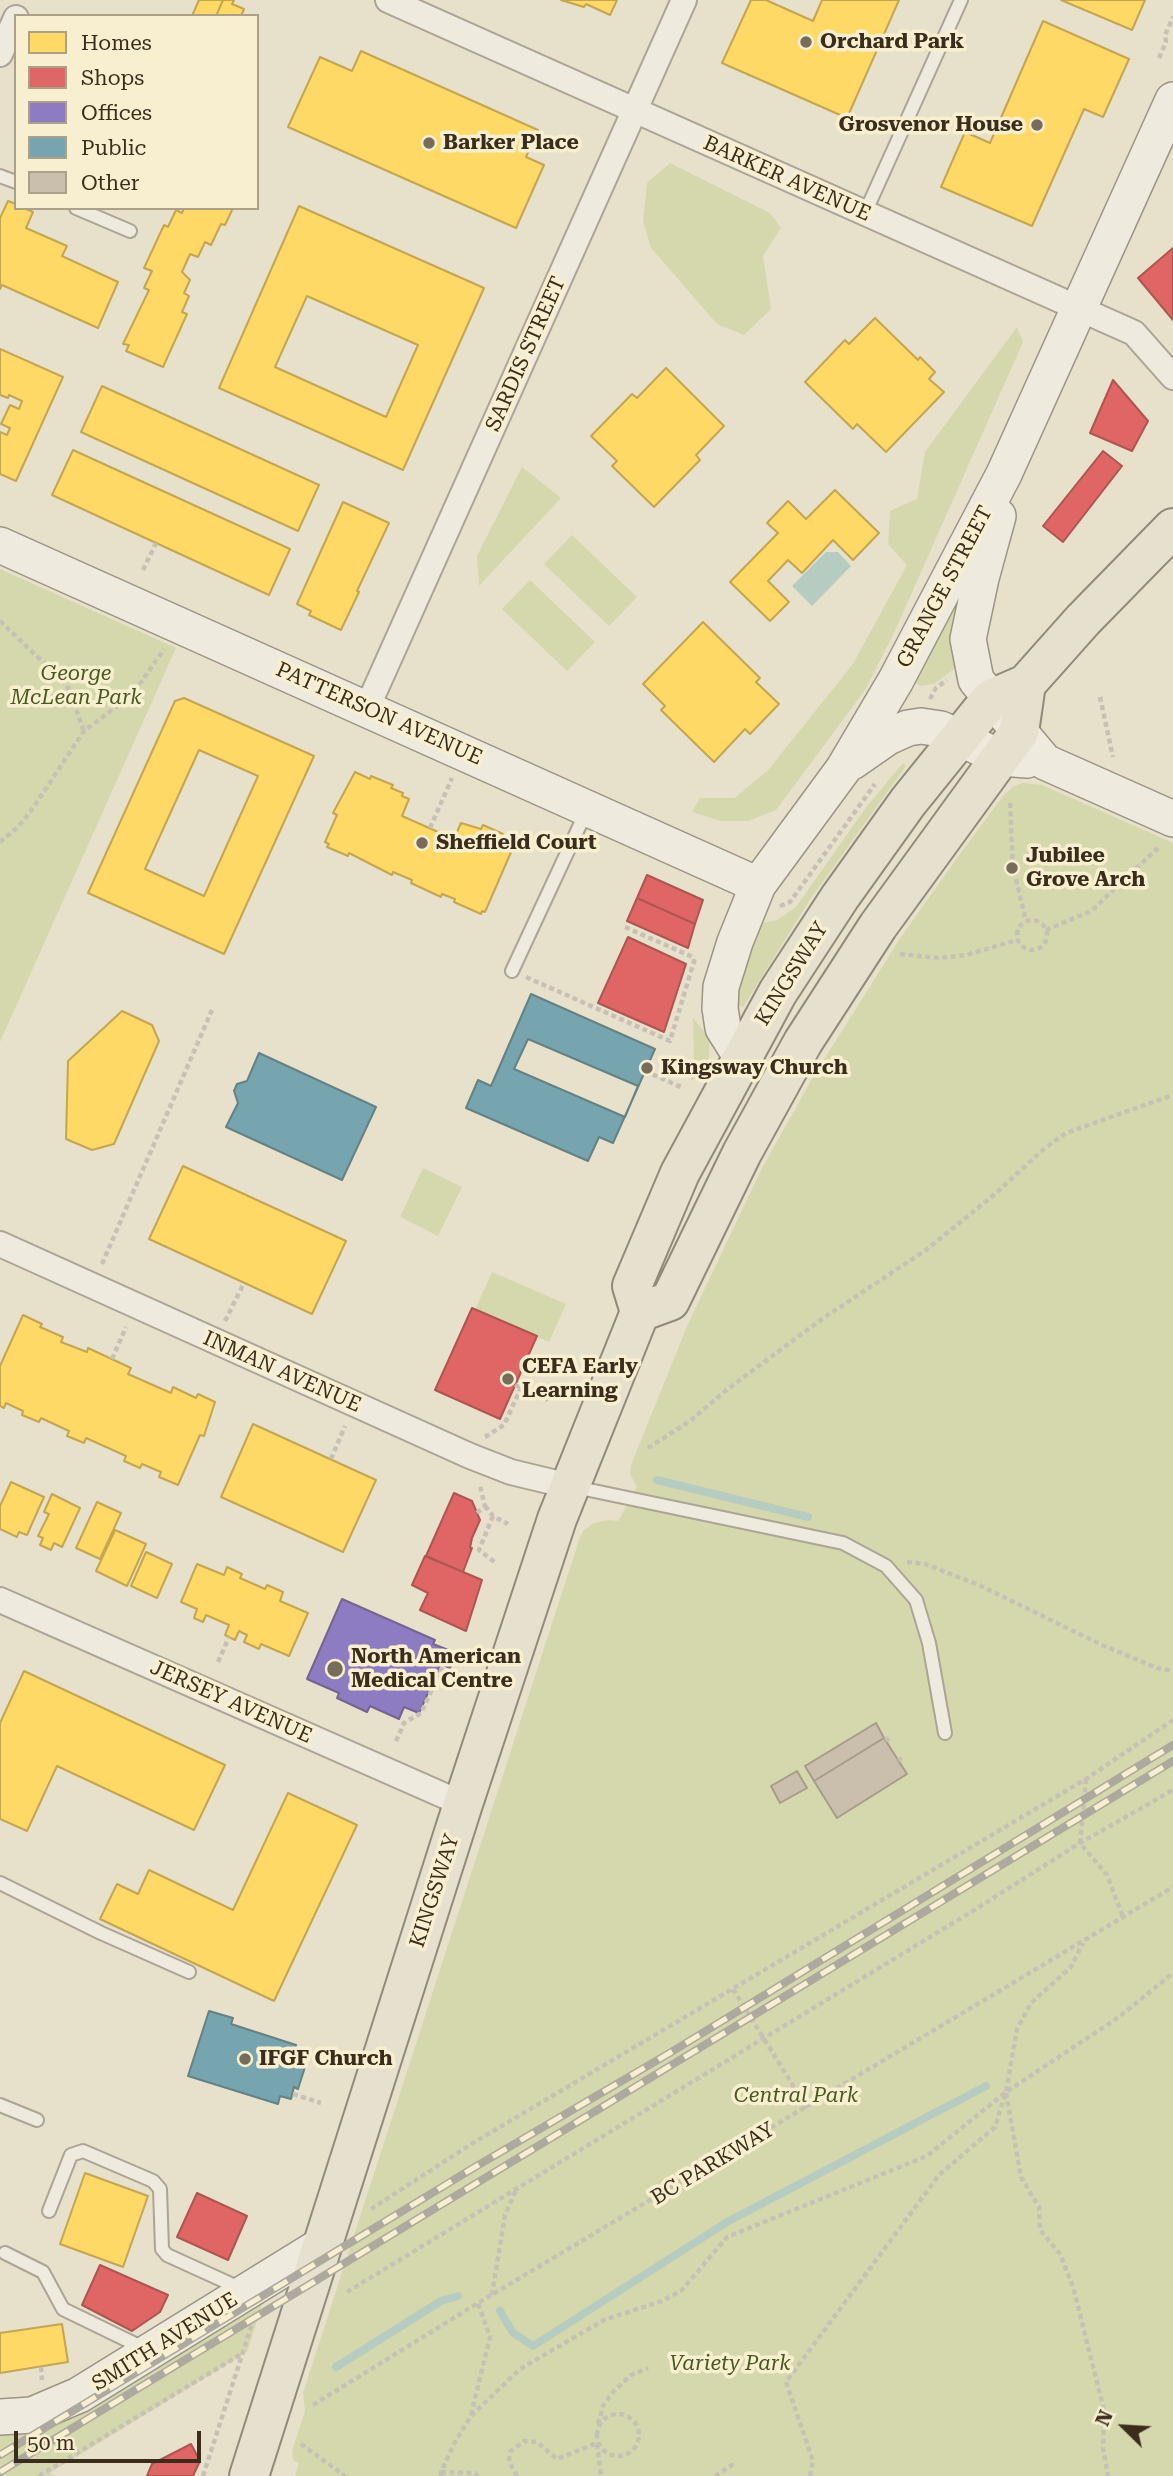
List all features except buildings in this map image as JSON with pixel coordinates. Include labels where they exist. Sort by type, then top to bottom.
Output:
[{"type":"main road","name":"KINGSWAY","points":[[249,2476],[463,1804],[569,1486],[640,1312],[632,1286],[680,1173],[778,992],[840,897],[908,802],[991,699],[1026,684],[1083,620],[1173,527]]},
{"type":"main road","points":[[640,1312],[670,1301],[742,1153],[803,1042],[878,926],[1010,745],[1026,684]]},
{"type":"street","name":"BARKER AVENUE","points":[[388,0],[1134,333],[1173,377]]},
{"type":"street","name":"SARDIS STREET","points":[[367,708],[684,0]]},
{"type":"street","points":[[0,54],[14,22]]},
{"type":"street","name":"GRANGE STREET","points":[[742,1058],[723,1028],[720,1008],[721,987],[735,942],[768,896],[895,680],[1004,474],[1173,100]]},
{"type":"street","points":[[1004,474],[996,528],[981,578],[968,639],[976,680],[991,699],[1010,745]]},
{"type":"street","name":"PATTERSON AVENUE","points":[[0,545],[587,808],[768,896]]},
{"type":"street","points":[[844,768],[888,737],[908,728],[921,726],[941,729],[961,737],[1010,745],[1168,831]]},
{"type":"street","name":"INMAN AVENUE","points":[[0,1244],[470,1457],[510,1472],[569,1486]]},
{"type":"street","name":"JERSEY AVENUE","points":[[0,1600],[463,1804]]},
{"type":"street","name":"SMITH AVENUE","points":[[0,2417],[32,2415],[79,2395],[322,2245]]},
{"type":"lane","points":[[865,214],[961,0]]},
{"type":"lane","points":[[81,210],[130,231]]},
{"type":"lane","points":[[512,971],[587,808]]},
{"type":"lane","points":[[569,1486],[843,1543],[886,1566],[916,1600],[929,1643],[946,1733]]},
{"type":"lane","points":[[0,1884],[189,1972]]},
{"type":"lane","points":[[0,2105],[37,2120]]},
{"type":"lane","points":[[49,2211],[71,2155],[83,2151],[153,2182],[160,2189],[162,2249],[167,2255],[235,2286],[239,2296]]},
{"type":"lane","points":[[5,2253],[43,2272],[64,2309],[137,2345],[142,2355]]},
{"type":"path","points":[[1160,58],[1166,42],[1164,35],[1173,16]]},
{"type":"path","points":[[143,570],[156,543]]},
{"type":"path","points":[[0,621],[67,685],[84,731]]},
{"type":"path","points":[[0,842],[18,827],[33,808],[84,731],[124,701],[142,681],[166,646]]},
{"type":"path","points":[[928,705],[936,688],[953,676]]},
{"type":"path","points":[[1100,697],[1113,757]]},
{"type":"path","points":[[768,896],[790,902],[883,773]]},
{"type":"path","points":[[430,828],[454,774]]},
{"type":"path","points":[[1010,803],[1013,867],[1026,921]]},
{"type":"path","points":[[1046,930],[1091,911],[1168,831]]},
{"type":"path","points":[[1036,920],[1046,930],[1045,944],[1037,950],[1023,948],[1017,940],[1019,926],[1026,921],[1036,920]]},
{"type":"path","points":[[512,971],[670,1041],[695,958],[625,927]]},
{"type":"path","points":[[900,954],[939,958],[967,955],[1017,940]]},
{"type":"path","points":[[102,1265],[212,1010]]},
{"type":"path","points":[[645,1071],[683,1088]]},
{"type":"path","points":[[648,1448],[690,1421],[725,1391],[822,1319],[926,1250],[995,1194],[1045,1147],[1066,1133],[1173,1095]]},
{"type":"path","points":[[225,1322],[244,1283]]},
{"type":"path","points":[[112,1359],[126,1327]]},
{"type":"path","points":[[515,1385],[548,1400]]},
{"type":"path","points":[[485,1437],[504,1425],[521,1388]]},
{"type":"path","points":[[331,1460],[345,1426]]},
{"type":"path","points":[[480,1486],[485,1506],[493,1517],[509,1524]]},
{"type":"path","points":[[477,1513],[485,1506]]},
{"type":"path","points":[[493,1517],[480,1550],[496,1563]]},
{"type":"path","points":[[886,1566],[914,1561],[925,1563],[979,1585],[1102,1645],[1157,1668],[1173,1671]]},
{"type":"path","points":[[218,1662],[229,1637]]},
{"type":"path","points":[[431,1650],[462,1663]]},
{"type":"path","points":[[396,1741],[404,1723],[421,1713],[447,1657]]},
{"type":"path","points":[[371,2209],[473,2143],[1086,1779],[1173,1720]]},
{"type":"path","points":[[1086,1779],[1080,1843],[1107,1875],[1123,1917]]},
{"type":"path","points":[[347,2292],[1080,1843],[1173,1790]]},
{"type":"path","name":"BC PARKWAY","points":[[313,2405],[1173,1887]]},
{"type":"path","name":"BC PARKWAY","points":[[1006,2092],[1017,2029],[1031,2003],[1071,1967],[1084,1941]]},
{"type":"path","points":[[478,2476],[475,2473],[441,2474],[455,2442],[471,2416],[520,2369],[604,2320],[662,2301],[681,2291],[727,2237],[927,2156],[1006,2092],[1119,2017],[1173,1973]]},
{"type":"path","points":[[733,1989],[807,2108]]},
{"type":"path","points":[[810,2476],[813,2461],[786,2382],[939,2175],[995,2127],[1006,2092]]},
{"type":"path","points":[[1006,2092],[1021,2177],[1039,2207],[1040,2230],[1060,2254],[1073,2287],[1104,2410],[1103,2448],[1108,2476]]},
{"type":"path","points":[[293,2094],[321,2103]]},
{"type":"path","points":[[491,2296],[505,2215],[517,2188]]},
{"type":"path","points":[[471,2416],[490,2337],[478,2304]]},
{"type":"path","points":[[39,2476],[243,2353],[203,2476]]},
{"type":"path","points":[[601,2476],[597,2431],[604,2404],[631,2375],[648,2368]]},
{"type":"path","points":[[597,2431],[606,2417],[622,2414],[636,2423],[639,2439],[630,2453],[614,2456],[606,2453],[597,2441]]},
{"type":"path","points":[[517,2476],[509,2461],[510,2452],[524,2441],[537,2442],[557,2459],[597,2441]]},
{"type":"path","points":[[301,2444],[345,2476]]},
{"type":"path","points":[[715,2476],[733,2465],[731,2463]]},
{"type":"green space","points":[[670,163],[770,213],[781,228],[763,256],[771,309],[744,335],[717,324],[651,248],[643,221],[647,183]]},
{"type":"green space","points":[[1017,327],[1023,342],[894,633],[865,690],[776,810],[748,821],[721,821],[692,812],[700,798],[735,798],[769,769],[853,664],[907,565],[888,544],[890,511],[917,499],[925,452]]},
{"type":"green space","points":[[522,467],[561,498],[479,586],[477,556]]},
{"type":"green space","points":[[572,535],[637,597],[609,626],[544,564]]},
{"type":"green space","name":"George McLean Park","points":[[0,569],[176,648],[0,1042]]},
{"type":"green space","points":[[530,580],[595,642],[567,671],[502,609]]},
{"type":"green space","points":[[965,582],[958,666],[934,684],[921,686],[912,681]]},
{"type":"green space","points":[[903,763],[906,766],[811,898],[743,1007],[739,1006],[738,985],[759,921],[763,923],[777,920],[796,907],[867,806]]},
{"type":"green space","name":"Central Park","points":[[1023,783],[1042,785],[1173,843],[1173,2476],[295,2476],[299,2463],[293,2460],[292,2451],[305,2411],[303,2393],[580,1537],[584,1530],[594,1523],[618,1521],[637,1487],[630,1474],[631,1465],[688,1324],[761,1170],[813,1077],[901,937],[957,858],[1003,796],[1014,786]]},
{"type":"green space","points":[[693,1018],[706,1034],[709,1057],[703,1074],[691,1081],[694,1062]]},
{"type":"green space","points":[[423,1168],[462,1187],[438,1236],[400,1217]]},
{"type":"green space","points":[[492,1272],[566,1304],[549,1342],[475,1310]]},
{"type":"green space","points":[[265,2296],[247,2352],[50,2473],[55,2476],[0,2476],[0,2427]]},
{"type":"shaded area","points":[[826,552],[838,552],[851,566],[812,606],[792,586]]},
{"type":"waterway","points":[[657,1480],[808,1517]]},
{"type":"waterway","points":[[500,2311],[513,2333],[533,2346],[727,2222],[986,2086]]},
{"type":"waterway","points":[[336,2367],[441,2301],[458,2296]]},
{"type":"railway","points":[[0,2455],[475,2167],[673,2051],[1173,1745]]},
{"type":"railway","points":[[0,2472],[1173,1761]]},
{"type":"place","name":"Orchard Park","points":[[806,42]]},
{"type":"place","name":"Grosvenor House","points":[[1037,125]]},
{"type":"place","name":"Barker Place","points":[[429,143]]},
{"type":"place","name":"Sheffield Court","points":[[422,843]]},
{"type":"place","name":"Jubilee Grove Arch","points":[[1012,868]]},
{"type":"place","name":"Kingsway Church","points":[[647,1068]]},
{"type":"place","name":"CEFA Early Learning","points":[[508,1379]]},
{"type":"place","name":"North American Medical Centre","points":[[335,1669]]},
{"type":"place","name":"IFGF Church","points":[[245,2059]]},
{"type":"park label","name":"Variety Park","points":[[730,2364]]}]
